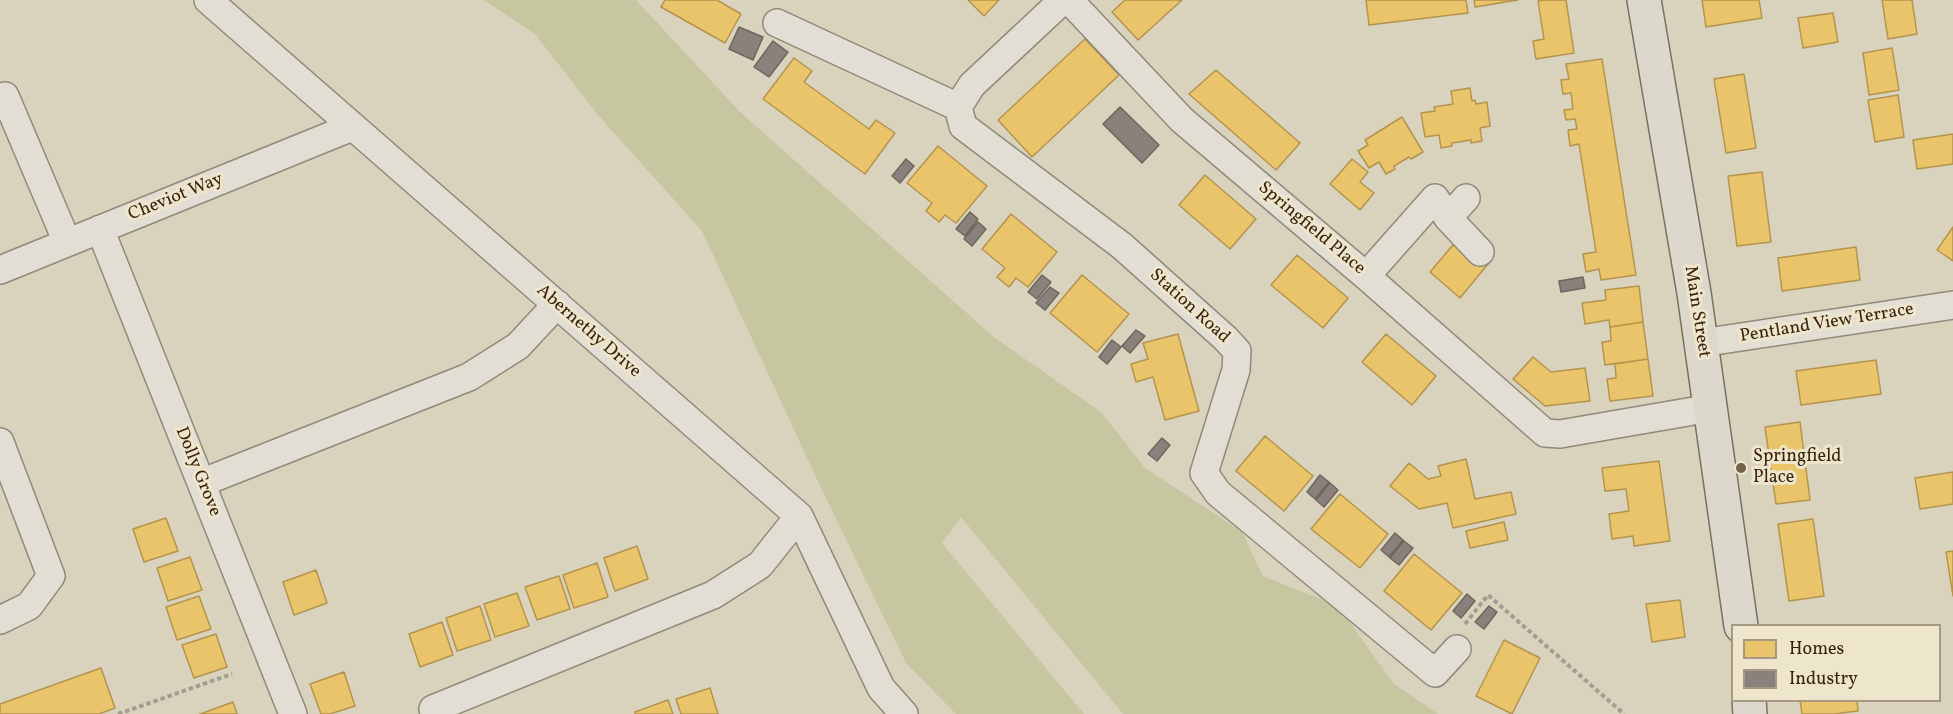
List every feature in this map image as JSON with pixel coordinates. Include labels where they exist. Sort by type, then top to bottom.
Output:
[{"type":"main road","name":"Main Street","points":[[1644,0],[1694,293],[1742,624]]},
{"type":"street","name":"Abernethy Drive","points":[[208,0],[799,516],[881,688],[904,714]]},
{"type":"street","points":[[777,23],[958,106],[972,86],[1063,0]]},
{"type":"street","name":"Springfield Place","points":[[1069,0],[1182,120],[1366,276],[1545,433],[1560,434],[1711,408]]},
{"type":"street","points":[[4,96],[67,242]]},
{"type":"street","name":"Station Road","points":[[958,106],[963,126],[1122,246],[1238,351],[1236,370],[1204,473],[1218,493],[1435,674],[1457,649]]},
{"type":"street","name":"Cheviot Way","points":[[0,270],[352,127]]},
{"type":"street","points":[[1366,276],[1434,198],[1448,218],[1480,252]]},
{"type":"street","points":[[1448,218],[1466,198]]},
{"type":"street","name":"Dolly Grove","points":[[100,229],[293,714]]},
{"type":"street","points":[[201,483],[469,377],[518,346],[557,304]]},
{"type":"street","name":"Pentland View Terrace","points":[[1701,343],[1953,305]]},
{"type":"street","points":[[0,442],[51,576],[29,606],[0,620]]},
{"type":"street","points":[[429,712],[713,595],[760,565],[799,516]]},
{"type":"path","points":[[1457,649],[1457,633],[1488,595],[1624,714]]},
{"type":"path","points":[[118,714],[232,674]]},
{"type":"green space","points":[[484,0],[636,0],[740,112],[995,338],[1101,412],[1145,468],[1242,532],[1263,576],[1338,606],[1394,684],[1438,714],[1123,714],[961,517],[942,543],[1084,714],[956,714],[906,663],[822,490],[702,231],[597,114],[535,34]]},
{"type":"building: Homes","points":[[665,0],[717,0],[741,14],[725,43],[661,7]]},
{"type":"building: Homes","points":[[968,0],[999,0],[984,16]]},
{"type":"building: Homes","points":[[1125,0],[1182,0],[1138,40],[1112,12]]},
{"type":"building: Homes","points":[[1366,0],[1466,0],[1468,13],[1369,25]]},
{"type":"building: Homes","points":[[1474,0],[1518,0],[1475,7]]},
{"type":"building: Homes","points":[[1566,0],[1574,53],[1536,59],[1533,41],[1544,39],[1538,1]]},
{"type":"building: Homes","points":[[1702,0],[1759,0],[1762,18],[1706,27]]},
{"type":"building: Homes","points":[[1882,0],[1912,0],[1917,34],[1888,39]]},
{"type":"building: Homes","points":[[1833,13],[1838,42],[1803,48],[1798,18]]},
{"type":"building: Homes","points":[[1085,39],[1119,75],[1032,157],[998,120]]},
{"type":"building: Homes","points":[[1892,48],[1899,90],[1869,95],[1863,53]]},
{"type":"building: Homes","points":[[794,58],[812,71],[804,82],[869,129],[876,120],[895,133],[865,174],[763,99]]},
{"type":"building: Homes","points":[[1602,59],[1636,275],[1601,280],[1599,269],[1586,272],[1583,254],[1596,252],[1579,144],[1570,146],[1568,130],[1577,129],[1575,119],[1566,120],[1564,110],[1573,109],[1571,93],[1563,94],[1561,80],[1569,79],[1566,64]]},
{"type":"building: Homes","points":[[1216,70],[1300,143],[1276,170],[1189,94]]},
{"type":"building: Homes","points":[[1744,74],[1756,148],[1726,153],[1714,79]]},
{"type":"building: Homes","points":[[1470,88],[1472,101],[1475,100],[1476,104],[1487,102],[1490,126],[1480,128],[1482,141],[1452,143],[1452,146],[1441,148],[1439,135],[1425,137],[1421,113],[1435,111],[1434,107],[1453,104],[1451,91]]},
{"type":"building: Homes","points":[[1898,95],[1904,137],[1875,142],[1868,100]]},
{"type":"building: Homes","points":[[1402,117],[1423,152],[1411,159],[1409,157],[1386,174],[1379,162],[1369,168],[1358,151],[1368,145],[1365,140]]},
{"type":"building: Homes","points":[[1953,134],[1953,164],[1917,169],[1913,140]]},
{"type":"building: Homes","points":[[938,146],[987,186],[956,223],[945,215],[939,222],[926,211],[932,203],[907,183]]},
{"type":"building: Homes","points":[[1352,159],[1368,172],[1360,182],[1374,193],[1360,210],[1330,184]]},
{"type":"building: Homes","points":[[1762,172],[1771,242],[1737,246],[1728,176]]},
{"type":"building: Homes","points":[[1205,175],[1256,219],[1230,249],[1179,205]]},
{"type":"building: Homes","points":[[1011,214],[1057,252],[1028,287],[1016,278],[1009,287],[997,277],[1005,268],[982,249]]},
{"type":"building: Homes","points":[[1953,227],[1953,261],[1937,250]]},
{"type":"building: Homes","points":[[1458,239],[1488,264],[1460,298],[1430,272]]},
{"type":"building: Homes","points":[[1856,247],[1860,280],[1782,291],[1778,258]]},
{"type":"building: Homes","points":[[1297,255],[1348,298],[1323,328],[1271,285]]},
{"type":"building: Homes","points":[[1082,275],[1129,314],[1097,352],[1050,313]]},
{"type":"building: Homes","points":[[1639,286],[1643,322],[1610,327],[1609,320],[1585,324],[1582,303],[1606,300],[1605,290]]},
{"type":"building: Homes","points":[[1643,322],[1648,359],[1605,365],[1602,342],[1611,341],[1610,327]]},
{"type":"building: Homes","points":[[1178,334],[1199,411],[1165,420],[1153,377],[1136,382],[1131,364],[1148,359],[1143,343]]},
{"type":"building: Homes","points":[[1386,334],[1436,376],[1412,405],[1362,362]]},
{"type":"building: Homes","points":[[1533,357],[1551,372],[1585,368],[1590,401],[1545,406],[1513,379]]},
{"type":"building: Homes","points":[[1648,359],[1653,396],[1610,401],[1607,379],[1616,378],[1615,364]]},
{"type":"building: Homes","points":[[1876,360],[1881,394],[1801,405],[1796,371]]},
{"type":"building: Homes","points":[[1800,422],[1810,500],[1776,504],[1765,427]]},
{"type":"building: Homes","points":[[1265,436],[1313,476],[1284,511],[1236,471]]},
{"type":"building: Homes","points":[[1466,459],[1475,499],[1511,492],[1516,514],[1453,528],[1447,503],[1419,509],[1390,486],[1409,463],[1428,479],[1441,476],[1438,466]]},
{"type":"building: Homes","points":[[1659,461],[1670,541],[1634,546],[1633,536],[1612,539],[1609,514],[1629,511],[1626,489],[1605,491],[1602,468]]},
{"type":"building: Homes","points":[[1953,472],[1953,504],[1920,509],[1915,478]]},
{"type":"building: Homes","points":[[1340,494],[1388,534],[1360,568],[1311,529]]},
{"type":"building: Homes","points":[[166,518],[178,551],[144,562],[133,529]]},
{"type":"building: Homes","points":[[1813,519],[1824,596],[1789,601],[1778,524]]},
{"type":"building: Homes","points":[[1504,522],[1508,540],[1470,548],[1466,531]]},
{"type":"building: Homes","points":[[637,546],[648,579],[615,591],[604,558]]},
{"type":"building: Homes","points":[[1953,551],[1953,596],[1946,552]]},
{"type":"building: Homes","points":[[1414,554],[1462,593],[1431,630],[1384,591]]},
{"type":"building: Homes","points":[[190,557],[202,590],[168,601],[157,568]]},
{"type":"building: Homes","points":[[597,563],[608,597],[574,608],[563,575]]},
{"type":"building: Homes","points":[[316,570],[327,603],[294,615],[283,582]]},
{"type":"building: Homes","points":[[559,576],[570,609],[537,620],[525,587]]},
{"type":"building: Homes","points":[[517,593],[529,626],[495,637],[484,604]]},
{"type":"building: Homes","points":[[199,596],[211,629],[177,640],[166,607]]},
{"type":"building: Homes","points":[[1680,600],[1685,637],[1652,642],[1646,604]]},
{"type":"building: Homes","points":[[480,606],[491,640],[457,651],[446,618]]},
{"type":"building: Homes","points":[[442,622],[453,655],[420,667],[409,634]]},
{"type":"building: Homes","points":[[216,634],[227,667],[194,678],[182,645]]},
{"type":"building: Homes","points":[[1504,640],[1540,658],[1512,714],[1476,696]]},
{"type":"building: Homes","points":[[101,668],[115,708],[99,714],[0,714],[0,704]]},
{"type":"building: Homes","points":[[344,672],[355,706],[330,714],[321,714],[310,684]]},
{"type":"building: Homes","points":[[710,688],[718,714],[681,714],[676,699]]},
{"type":"building: Homes","points":[[668,700],[673,714],[635,714],[635,712]]},
{"type":"building: Homes","points":[[233,702],[237,714],[200,714]]},
{"type":"building: Homes","points":[[1800,702],[1857,702],[1858,711],[1802,714]]},
{"type":"building: Industry","points":[[739,27],[763,37],[753,60],[729,49]]},
{"type":"building: Industry","points":[[773,41],[788,52],[769,77],[754,67]]},
{"type":"building: Industry","points":[[1120,107],[1159,145],[1142,163],[1103,124]]},
{"type":"building: Industry","points":[[906,159],[914,166],[900,183],[892,176]]},
{"type":"building: Industry","points":[[970,212],[978,219],[965,236],[956,229]]},
{"type":"building: Industry","points":[[978,222],[986,229],[972,246],[964,239]]},
{"type":"building: Industry","points":[[1042,275],[1051,282],[1037,299],[1028,292]]},
{"type":"building: Industry","points":[[1583,277],[1585,288],[1561,292],[1559,281]]},
{"type":"building: Industry","points":[[1050,287],[1059,293],[1045,310],[1036,303]]},
{"type":"building: Industry","points":[[1136,330],[1145,336],[1130,353],[1122,346]]},
{"type":"building: Industry","points":[[1112,340],[1121,347],[1107,364],[1099,357]]},
{"type":"building: Industry","points":[[1162,438],[1170,445],[1157,461],[1148,454]]},
{"type":"building: Industry","points":[[1320,475],[1329,482],[1315,499],[1307,492]]},
{"type":"building: Industry","points":[[1330,483],[1338,490],[1324,507],[1316,500]]},
{"type":"building: Industry","points":[[1395,533],[1403,540],[1389,557],[1381,550]]},
{"type":"building: Industry","points":[[1404,541],[1413,548],[1399,565],[1390,558]]},
{"type":"building: Industry","points":[[1467,594],[1475,601],[1461,618],[1453,611]]},
{"type":"building: Industry","points":[[1489,606],[1497,612],[1484,629],[1475,622]]},
{"type":"place","name":"Springfield Place","points":[[1741,468]]}]
